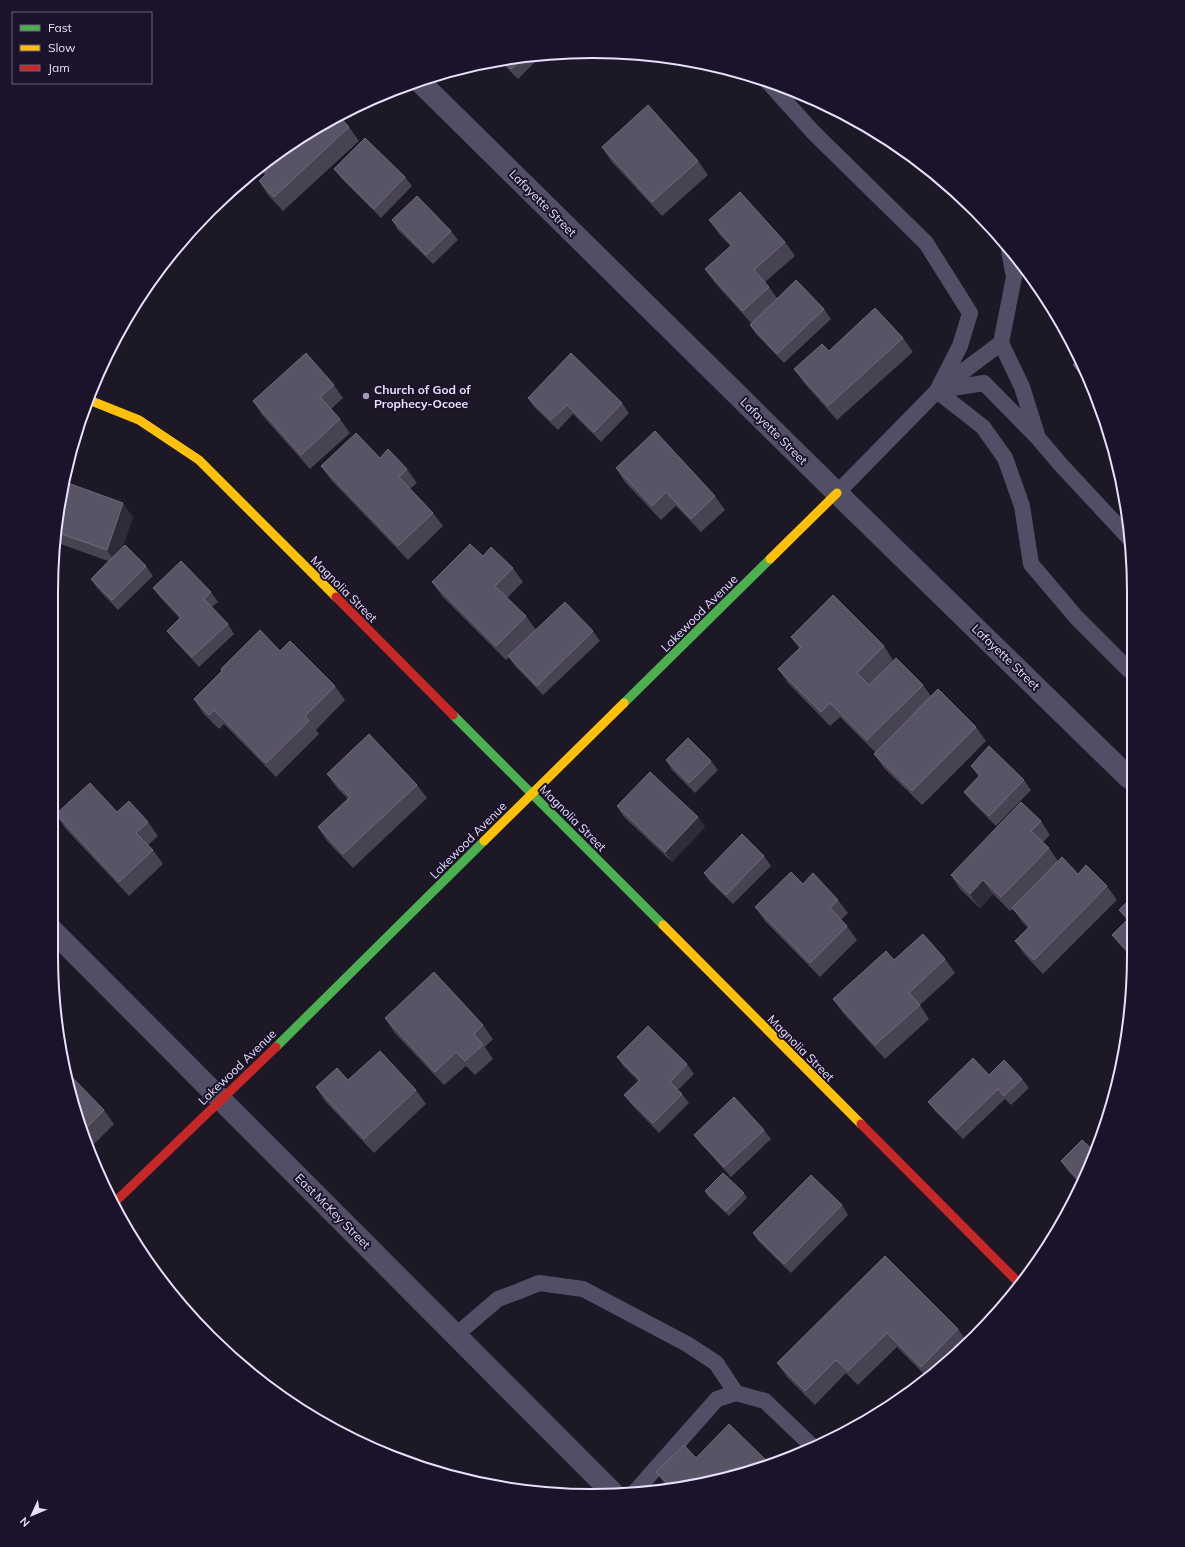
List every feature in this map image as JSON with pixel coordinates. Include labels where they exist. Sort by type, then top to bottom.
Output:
[{"type":"street","name":"Lafayette Street","points":[[423,85],[1127,776]]},
{"type":"street","name":"Magnolia Street","points":[[94,402],[139,420],[199,460],[1017,1281]]},
{"type":"street","name":"Lakewood Avenue","points":[[118,1200],[222,1100],[837,493]]},
{"type":"street","name":"East McKey Street","points":[[58,936],[609,1489]]},
{"type":"lane","points":[[776,91],[813,132],[926,243],[970,313],[960,346],[937,391]]},
{"type":"lane","points":[[1011,260],[1014,277],[1001,343],[1022,387],[1038,438]]},
{"type":"lane","points":[[837,493],[937,391],[1001,343]]},
{"type":"lane","points":[[937,391],[984,383],[1038,438],[1123,532]]},
{"type":"lane","points":[[937,391],[983,427],[1005,458],[1022,506],[1031,564],[1076,617],[1127,668]]},
{"type":"lane","points":[[456,1335],[498,1299],[539,1283],[584,1289],[687,1344],[716,1363],[736,1393]]},
{"type":"lane","points":[[640,1487],[717,1399],[736,1393],[765,1401],[809,1443]]},
{"type":"building","points":[[517,64],[511,69],[507,65]]},
{"type":"building","points":[[648,105],[698,161],[652,202],[602,147]]},
{"type":"building","points":[[343,120],[349,127],[274,197],[259,181],[267,173],[264,170],[267,168],[325,130]]},
{"type":"building","points":[[365,138],[405,177],[374,209],[334,169]]},
{"type":"building","points":[[740,192],[785,242],[754,270],[769,287],[743,311],[705,269],[732,245],[709,220]]},
{"type":"building","points":[[417,196],[451,231],[426,255],[392,220]]},
{"type":"building","points":[[796,280],[824,309],[777,354],[750,325]]},
{"type":"building","points":[[875,308],[903,338],[828,406],[794,369],[822,344],[829,351]]},
{"type":"building","points":[[306,353],[334,385],[320,397],[340,419],[301,455],[253,401]]},
{"type":"building","points":[[571,353],[622,403],[594,432],[567,405],[551,420],[528,398]]},
{"type":"building","points":[[1075,363],[1078,371],[1073,365]]},
{"type":"building","points":[[655,431],[715,496],[691,519],[666,492],[652,506],[616,468]]},
{"type":"building","points":[[356,433],[380,458],[388,449],[407,469],[399,477],[433,513],[398,546],[321,466]]},
{"type":"building","points":[[69,483],[123,503],[107,550],[62,534]]},
{"type":"building","points":[[470,544],[483,556],[491,547],[513,568],[495,586],[526,616],[496,646],[432,582]]},
{"type":"building","points":[[125,545],[146,566],[112,600],[91,579]]},
{"type":"building","points":[[181,561],[211,592],[204,599],[228,624],[192,657],[167,631],[181,617],[153,588]]},
{"type":"building","points":[[833,595],[884,646],[857,673],[869,685],[896,658],[923,685],[867,740],[830,703],[821,712],[778,669],[801,647],[791,637]]},
{"type":"building","points":[[565,602],[593,631],[537,686],[508,656]]},
{"type":"building","points":[[260,630],[280,651],[290,641],[335,686],[305,716],[309,721],[266,763],[214,710],[209,715],[194,699],[222,671],[221,669]]},
{"type":"building","points":[[938,689],[976,727],[912,791],[874,754]]},
{"type":"building","points":[[369,734],[417,785],[343,854],[318,827],[350,797],[327,774]]},
{"type":"building","points":[[688,738],[711,761],[689,783],[666,760]]},
{"type":"building","points":[[989,746],[1024,780],[989,816],[964,792],[980,775],[971,766]]},
{"type":"building","points":[[650,772],[698,817],[665,852],[617,806]]},
{"type":"building","points":[[90,783],[117,812],[129,801],[148,822],[136,833],[153,850],[119,882],[58,816],[58,812]]},
{"type":"building","points":[[1021,802],[1041,821],[1031,831],[1049,848],[1001,897],[983,880],[970,894],[951,875]]},
{"type":"building","points":[[742,834],[764,856],[726,895],[704,873]]},
{"type":"building","points":[[1062,857],[1078,874],[1086,865],[1107,886],[1034,960],[1015,941],[1030,926],[1012,908]]},
{"type":"building","points":[[791,872],[803,884],[813,873],[838,900],[830,908],[847,926],[810,963],[755,907]]},
{"type":"building","points":[[1127,902],[1127,918],[1119,910]]},
{"type":"building","points":[[1127,920],[1127,950],[1112,935]]},
{"type":"building","points":[[923,934],[945,959],[909,993],[920,1005],[875,1045],[833,999],[886,951],[894,960]]},
{"type":"building","points":[[434,972],[483,1025],[474,1034],[483,1045],[465,1061],[456,1052],[435,1072],[385,1018]]},
{"type":"building","points":[[648,1026],[687,1064],[670,1082],[682,1094],[653,1123],[624,1095],[640,1080],[617,1057]]},
{"type":"building","points":[[380,1051],[416,1090],[364,1139],[316,1087],[337,1068],[348,1080]]},
{"type":"building","points":[[973,1058],[989,1075],[1004,1060],[1022,1079],[1004,1096],[998,1089],[956,1130],[928,1102]]},
{"type":"building","points":[[72,1077],[104,1110],[87,1127]]},
{"type":"building","points":[[734,1097],[764,1130],[724,1167],[694,1135]]},
{"type":"building","points":[[1082,1140],[1090,1148],[1078,1178],[1061,1161]]},
{"type":"building","points":[[723,1173],[744,1193],[726,1211],[705,1191]]},
{"type":"building","points":[[811,1175],[842,1205],[784,1264],[753,1233]]},
{"type":"building","points":[[885,1256],[958,1329],[921,1367],[887,1333],[848,1371],[836,1360],[805,1391],[777,1363]]},
{"type":"building","points":[[729,1424],[766,1460],[731,1471],[697,1479],[667,1483],[656,1472],[684,1445],[696,1458]]},
{"type":"traffic: fast","points":[[624,703],[770,559]]},
{"type":"traffic: fast","points":[[453,715],[663,925]]},
{"type":"traffic: fast","points":[[276,1047],[484,841]]},
{"type":"traffic: slow","points":[[94,402],[139,420],[199,460],[336,597]]},
{"type":"traffic: slow","points":[[770,559],[837,493]]},
{"type":"traffic: slow","points":[[484,841],[624,703]]},
{"type":"traffic: slow","points":[[663,925],[861,1124]]},
{"type":"traffic: jam","points":[[336,597],[453,715]]},
{"type":"traffic: jam","points":[[118,1199],[276,1047]]},
{"type":"traffic: jam","points":[[861,1124],[1017,1281]]},
{"type":"place","name":"Church of God of Prophecy-Ocoee","points":[[366,396]]}]
